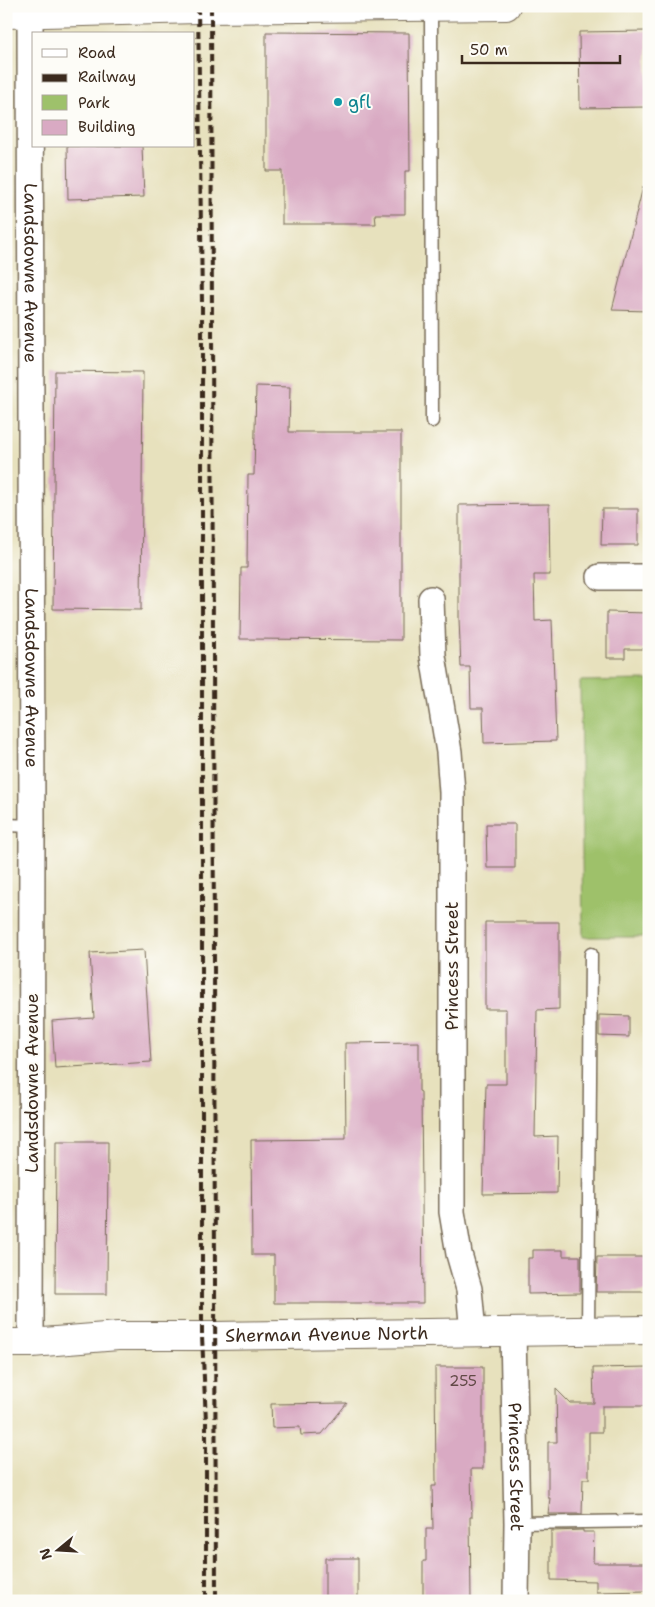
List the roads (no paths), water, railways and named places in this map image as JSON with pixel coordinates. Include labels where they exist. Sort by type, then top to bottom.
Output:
[{"type":"main road","points":[[18,14],[198,9],[506,6]]},
{"type":"main road","name":"Sherman Avenue North","points":[[19,1343],[118,1336],[649,1330]]},
{"type":"street","name":"Landsdowne Avenue","points":[[18,14],[32,826],[19,1343]]},
{"type":"street","points":[[600,577],[649,577]]},
{"type":"street","name":"Princess Street","points":[[431,598],[433,656],[449,752],[452,792],[452,1212],[459,1254],[469,1288],[473,1333]]},
{"type":"street","name":"Princess Street","points":[[513,1332],[517,1523],[516,1601]]},
{"type":"lane","points":[[431,7],[432,421]]},
{"type":"lane","points":[[6,825],[32,826]]},
{"type":"lane","points":[[588,1331],[590,954]]},
{"type":"lane","points":[[517,1523],[649,1521]]},
{"type":"railway","points":[[198,6],[202,302],[202,1336],[206,1421],[206,1601]]},
{"type":"railway","points":[[211,6],[216,1601]]},
{"type":"place","name":"gfl","points":[[338,102]]}]
